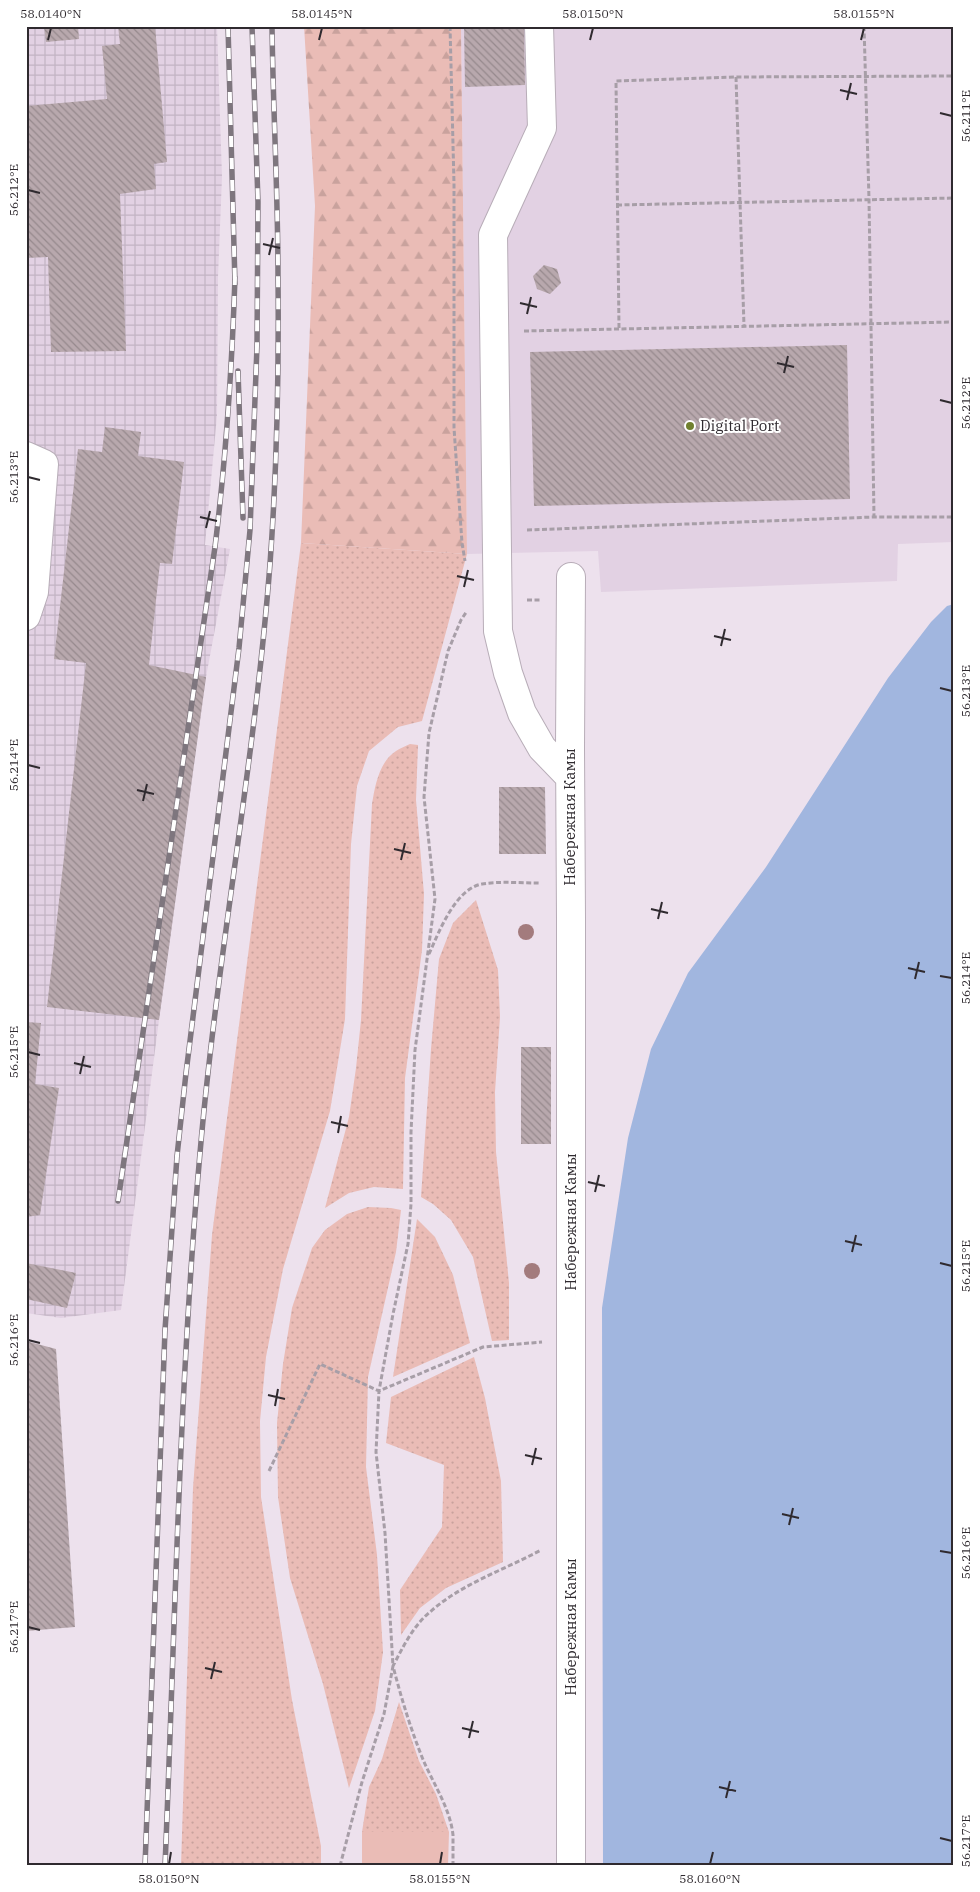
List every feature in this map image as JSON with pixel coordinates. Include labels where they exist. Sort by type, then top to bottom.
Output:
[{"type":"street","points":[[539,26],[542,128],[493,235],[498,631],[508,673],[522,713],[542,748],[570,777]]},
{"type":"street","points":[[26,456],[44,464],[34,592],[26,616]]},
{"type":"street","name":"Набережная Камы","points":[[571,1866],[570,777],[572,577]]},
{"type":"path","points":[[450,26],[454,184],[454,428],[462,543],[466,569]]},
{"type":"path","points":[[864,26],[874,518]]},
{"type":"path","points":[[619,328],[616,81],[736,77],[954,76]]},
{"type":"path","points":[[736,77],[744,326]]},
{"type":"path","points":[[617,205],[954,198]]},
{"type":"path","points":[[517,331],[954,322]]},
{"type":"path","points":[[522,530],[954,517]]},
{"type":"path","points":[[453,1866],[450,1823],[406,1715],[393,1666],[385,1534],[376,1452],[379,1391],[408,1244],[411,1204],[415,1050],[435,899],[424,797],[429,732],[448,652],[461,620],[472,603],[498,602]]},
{"type":"path","points":[[428,957],[446,918],[463,894],[480,884],[544,883]]},
{"type":"path","points":[[269,1471],[320,1364],[379,1391],[483,1347],[571,1339]]},
{"type":"path","points":[[340,1866],[362,1782],[384,1714],[393,1666],[406,1640],[428,1613],[454,1594],[544,1548],[571,1524]]},
{"type":"shaded area","points":[[26,26],[217,26],[222,177],[218,277],[217,416],[205,545],[230,549],[206,677],[121,1310],[61,1318],[26,1313]]},
{"type":"shaded area","points":[[461,26],[954,26],[954,542],[898,544],[897,581],[601,592],[598,551],[467,554]]},
{"type":"green space","points":[[304,26],[461,26],[467,554],[301,543],[315,206]]},
{"type":"green space","points":[[301,543],[467,554],[422,721],[398,727],[369,751],[357,786],[351,844],[345,1019],[330,1111],[283,1269],[266,1357],[260,1421],[261,1497],[292,1700],[321,1846],[321,1866],[181,1866],[193,1488],[212,1235]]},
{"type":"green space","points":[[410,744],[418,745],[416,800],[424,894],[422,950],[405,1078],[403,1189],[374,1187],[349,1193],[325,1208],[349,1117],[356,1068],[361,1020],[373,797],[376,782],[386,761],[396,751]]},
{"type":"green space","points":[[476,900],[498,970],[500,1017],[495,1092],[496,1152],[509,1283],[509,1340],[492,1341],[473,1257],[451,1220],[433,1204],[421,1197],[439,959],[453,923]]},
{"type":"green space","points":[[368,1207],[401,1210],[396,1252],[368,1377],[366,1467],[377,1555],[383,1652],[375,1711],[349,1788],[323,1684],[290,1578],[278,1497],[277,1423],[283,1364],[292,1308],[312,1248],[325,1230],[347,1214]]},
{"type":"green space","points":[[417,1219],[435,1237],[453,1275],[470,1343],[393,1377]]},
{"type":"green space","points":[[474,1357],[485,1398],[501,1481],[503,1562],[446,1588],[420,1608],[401,1635],[400,1590],[442,1527],[444,1465],[386,1443],[391,1397]]},
{"type":"green space","points":[[399,1702],[419,1761],[436,1794],[449,1832],[362,1832],[369,1787],[382,1759]]},
{"type":"green space","points":[[362,1832],[449,1832],[448,1866],[362,1866]]},
{"type":"water","points":[[954,604],[954,1866],[603,1866],[602,1308],[628,1138],[651,1049],[688,973],[766,867],[888,678],[931,622],[947,606]]},
{"type":"building","points":[[44,26],[78,26],[79,39],[46,42]]},
{"type":"building","points":[[118,26],[155,26],[167,162],[154,164],[156,189],[120,194],[126,351],[51,352],[48,257],[26,258],[26,106],[107,99],[102,46],[120,44]]},
{"type":"building","points":[[464,26],[524,26],[525,85],[465,87]]},
{"type":"building","points":[[544,265],[557,269],[561,283],[550,294],[537,289],[533,276]]},
{"type":"building","name":"Digital Port","points":[[847,345],[850,499],[534,506],[530,352]]},
{"type":"building","points":[[105,427],[141,432],[138,456],[184,462],[172,564],[160,563],[149,665],[206,677],[159,1020],[47,1007],[86,663],[54,659],[78,449],[102,452]]},
{"type":"building","points":[[499,787],[545,787],[546,854],[499,854]]},
{"type":"building","points":[[26,1022],[41,1023],[35,1084],[59,1088],[40,1215],[26,1217]]},
{"type":"building","points":[[521,1047],[551,1047],[551,1144],[521,1144]]},
{"type":"building","points":[[26,1263],[76,1273],[67,1308],[26,1299]]},
{"type":"building","points":[[26,1341],[56,1349],[75,1627],[26,1631]]},
{"type":"railway","points":[[228,26],[235,284]]},
{"type":"railway","points":[[145,1866],[165,1330],[177,1156],[239,648],[250,530],[257,346],[258,202],[252,26]]},
{"type":"railway","points":[[165,1866],[182,1420],[200,1153],[216,1006],[255,711],[270,564],[277,420],[278,312],[272,26]]},
{"type":"railway","points":[[118,1201],[215,547],[228,412],[235,277]]},
{"type":"railway","points":[[238,371],[243,518]]},
{"type":"place","name":"Digital Port","points":[[690,426]]}]
